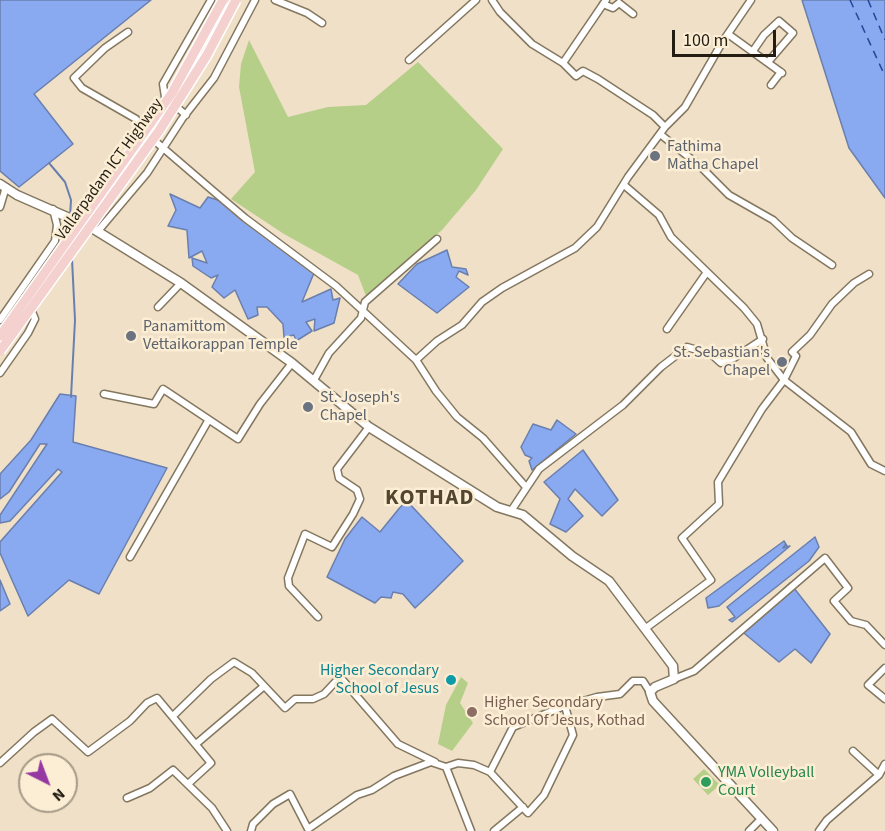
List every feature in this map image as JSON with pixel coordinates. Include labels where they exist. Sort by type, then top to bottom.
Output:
[{"type":"highway","name":"Vallarpadam ICT Highway","points":[[0,336],[172,93],[223,0]]},
{"type":"highway","name":"Vallarpadam ICT Highway","points":[[0,351],[159,131],[207,55],[236,0]]},
{"type":"main road","points":[[3,186],[64,213],[181,283],[292,363],[369,427],[497,507],[523,515],[572,556],[609,581],[673,666],[674,679],[650,692],[653,701],[773,831]]},
{"type":"street","points":[[186,115],[165,98],[163,84],[210,0]]},
{"type":"street","points":[[95,230],[124,203],[214,78],[255,0]]},
{"type":"street","points":[[275,0],[307,13],[322,23]]},
{"type":"street","points":[[409,60],[476,0]]},
{"type":"street","points":[[492,0],[532,44],[563,63],[576,76],[583,71],[598,79],[652,115],[665,127]]},
{"type":"street","points":[[416,360],[436,341],[462,325],[489,298],[575,248],[597,227],[665,127],[685,107],[728,34],[752,0]]},
{"type":"street","points":[[563,63],[604,2],[613,8],[618,3],[633,14]]},
{"type":"street","points":[[753,51],[764,35],[779,21],[793,33],[768,62]]},
{"type":"street","points":[[128,32],[105,48],[74,78],[82,87],[136,119],[141,129],[245,218],[336,286],[416,360],[436,392],[457,417],[483,438],[526,487]]},
{"type":"street","points":[[728,34],[782,73],[771,85]]},
{"type":"street","points":[[660,134],[700,166],[729,195],[773,220],[792,238],[832,265]]},
{"type":"street","points":[[624,185],[659,215],[671,237],[758,324],[767,358],[784,380],[851,432],[871,464],[885,471]]},
{"type":"street","points":[[0,205],[3,186]]},
{"type":"street","points":[[0,320],[55,241],[57,225],[53,209]]},
{"type":"street","points":[[314,380],[329,353],[361,318],[361,310],[365,302],[437,240]]},
{"type":"street","points":[[667,329],[707,272]]},
{"type":"street","points":[[646,628],[711,580],[682,538],[719,504],[718,482],[762,408],[784,380],[796,356],[792,352],[810,335],[832,304],[854,283],[869,274]]},
{"type":"street","points":[[158,307],[181,283]]},
{"type":"street","points":[[0,373],[35,320],[29,304],[18,293]]},
{"type":"street","points":[[511,511],[539,469],[623,405],[661,367],[687,347],[711,354],[721,363],[734,358],[763,339]]},
{"type":"street","points":[[104,394],[154,405],[163,389],[238,439],[260,404],[292,363]]},
{"type":"street","points":[[130,557],[208,421]]},
{"type":"street","points":[[318,616],[289,586],[288,578],[305,534],[332,547],[353,514],[360,499],[357,490],[339,478],[337,469],[369,427]]},
{"type":"street","points":[[674,679],[694,671],[825,558],[848,588],[834,601],[851,621],[866,625],[885,645]]},
{"type":"street","points":[[174,716],[211,679],[234,662],[252,673],[285,708],[295,699],[313,699],[324,694],[340,677],[398,744],[446,766],[458,763],[490,772],[528,813],[544,795],[573,735],[565,706]]},
{"type":"street","points":[[885,668],[868,685],[885,699]]},
{"type":"street","points":[[490,772],[513,728],[565,706],[597,697],[620,694],[633,681],[644,681],[650,692]]},
{"type":"street","points":[[196,744],[263,687]]},
{"type":"street","points":[[0,763],[52,719],[88,752],[130,721],[147,703],[157,698],[211,763],[188,784]]},
{"type":"street","points":[[853,750],[879,775]]},
{"type":"street","points":[[250,831],[253,824],[273,804],[290,794],[307,830],[357,795],[372,790],[394,776],[435,762]]},
{"type":"street","points":[[819,831],[827,820],[879,775],[885,764]]},
{"type":"street","points":[[446,766],[471,831]]},
{"type":"street","points":[[127,798],[150,788],[173,770],[212,808],[227,831]]},
{"type":"street","points":[[494,831],[522,807]]},
{"type":"street","points":[[749,831],[762,818]]},
{"type":"green space","points":[[249,40],[288,117],[328,107],[366,105],[418,62],[503,149],[476,190],[442,230],[366,296],[358,275],[284,234],[231,199],[255,172],[239,87],[241,64]]},
{"type":"green space","points":[[461,677],[468,683],[460,703],[473,723],[452,751],[438,744],[446,705]]},
{"type":"green space","name":"YMA Volleyball Court","points":[[704,769],[720,785],[708,795],[693,779]]},
{"type":"water","points":[[0,0],[151,0],[34,94],[73,144],[19,187],[0,171]]},
{"type":"water","points":[[802,0],[885,0],[885,198],[849,148]]},
{"type":"water","points":[[170,194],[200,208],[208,197],[221,201],[314,273],[302,302],[331,289],[333,300],[340,298],[334,323],[314,331],[315,319],[306,322],[312,331],[296,341],[294,335],[284,337],[283,324],[267,307],[257,307],[258,315],[248,319],[235,290],[224,298],[212,287],[218,275],[211,278],[193,266],[192,258],[207,263],[202,251],[189,258],[187,230],[168,226],[176,210]]},
{"type":"water","points":[[447,250],[452,267],[466,269],[468,275],[459,271],[456,277],[469,287],[437,313],[398,284],[417,264]]},
{"type":"water","points":[[60,394],[76,396],[73,442],[167,468],[99,594],[69,580],[28,616],[0,553],[0,542],[62,472],[58,469],[10,521],[0,523],[0,515],[47,444],[40,444],[9,492],[0,499],[0,474],[31,440]]},
{"type":"water","points":[[557,420],[576,434],[532,470],[529,461],[532,458],[525,455],[521,447],[533,424],[551,430]]},
{"type":"water","points":[[583,450],[618,500],[602,516],[575,489],[568,499],[583,516],[566,532],[550,524],[560,499],[544,482]]},
{"type":"water","points":[[406,500],[463,561],[433,591],[415,608],[403,594],[393,592],[391,598],[381,597],[375,603],[327,577],[345,539],[362,517],[380,532]]},
{"type":"water","points":[[815,537],[819,547],[809,561],[732,622],[729,620],[735,617],[727,607]]},
{"type":"water","points":[[784,541],[787,546],[783,548],[790,546],[719,606],[708,608],[706,598]]},
{"type":"water","points":[[0,580],[10,604],[0,611]]},
{"type":"water","points":[[790,583],[830,634],[811,663],[795,649],[779,662],[739,629]]},
{"type":"waterway","points":[[49,163],[65,182],[71,200],[70,217]]},
{"type":"waterway","points":[[71,397],[75,320],[72,259]]},
{"type":"ferry route","points":[[850,0],[885,76]]},
{"type":"ferry route","points":[[868,0],[885,40]]},
{"type":"place","name":"Fathima Matha Chapel","points":[[655,156]]},
{"type":"place","name":"Panamittom Vettaikorappan Temple","points":[[131,336]]},
{"type":"place","name":"St. Sebastian's Chapel","points":[[782,362]]},
{"type":"place","name":"St. Joseph's Chapel","points":[[308,407]]},
{"type":"place","name":"Higher Secondary School of Jesus","points":[[451,680]]},
{"type":"place","name":"Higher Secondary School Of Jesus, Kothad","points":[[472,712]]},
{"type":"place","name":"YMA Volleyball Court","points":[[706,782]]},
{"type":"district","name":"KOTHAD","points":[[430,499]]}]
